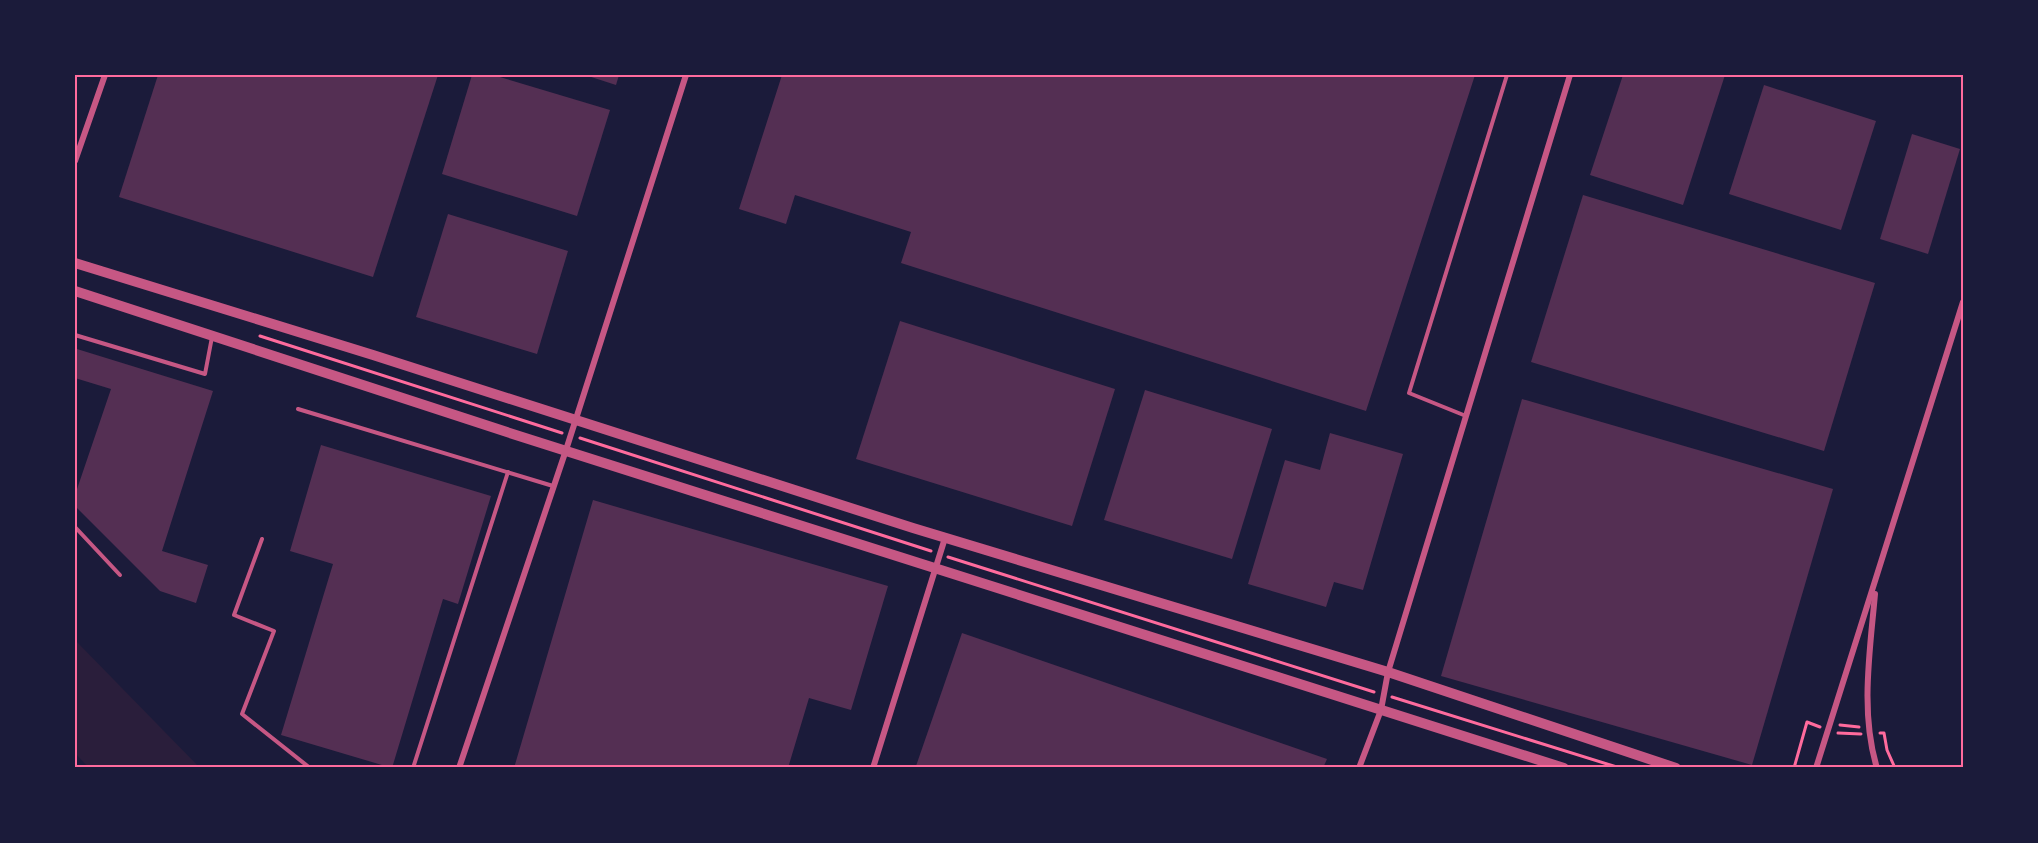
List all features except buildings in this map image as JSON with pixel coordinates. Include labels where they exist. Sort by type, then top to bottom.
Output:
[{"type":"street","points":[[75,161],[105,75]]},
{"type":"street","points":[[459,768],[576,421],[686,75]]},
{"type":"street","points":[[1359,768],[1381,710],[1388,672],[1570,75]]},
{"type":"street","points":[[75,263],[373,355],[945,538],[1388,672],[1676,768]]},
{"type":"street","points":[[75,291],[1564,768]]},
{"type":"street","points":[[1816,768],[1963,302]]},
{"type":"street","points":[[873,768],[945,538]]},
{"type":"street","points":[[1876,581],[1869,662],[1868,726],[1877,768]]},
{"type":"lane","points":[[1466,416],[1409,393],[1507,75]]},
{"type":"lane","points":[[75,335],[205,374],[212,336]]},
{"type":"lane","points":[[298,409],[554,486]]},
{"type":"lane","points":[[413,768],[508,472]]},
{"type":"lane","points":[[75,526],[120,575]]},
{"type":"lane","points":[[262,539],[234,615],[274,632],[242,714],[310,768]]},
{"type":"path","points":[[253,334],[536,424]]},
{"type":"path","points":[[596,443],[915,546]]},
{"type":"path","points":[[965,562],[1349,683]]},
{"type":"path","points":[[1403,701],[1620,768]]},
{"type":"path","points":[[1794,768],[1807,722],[1820,727]]},
{"type":"path","points":[[1840,725],[1861,727]]},
{"type":"path","points":[[1836,732],[1862,734]]},
{"type":"path","points":[[1880,733],[1884,733],[1887,750],[1895,768]]},
{"type":"shaded area","points":[[75,640],[200,768],[89,768],[75,753]]}]
